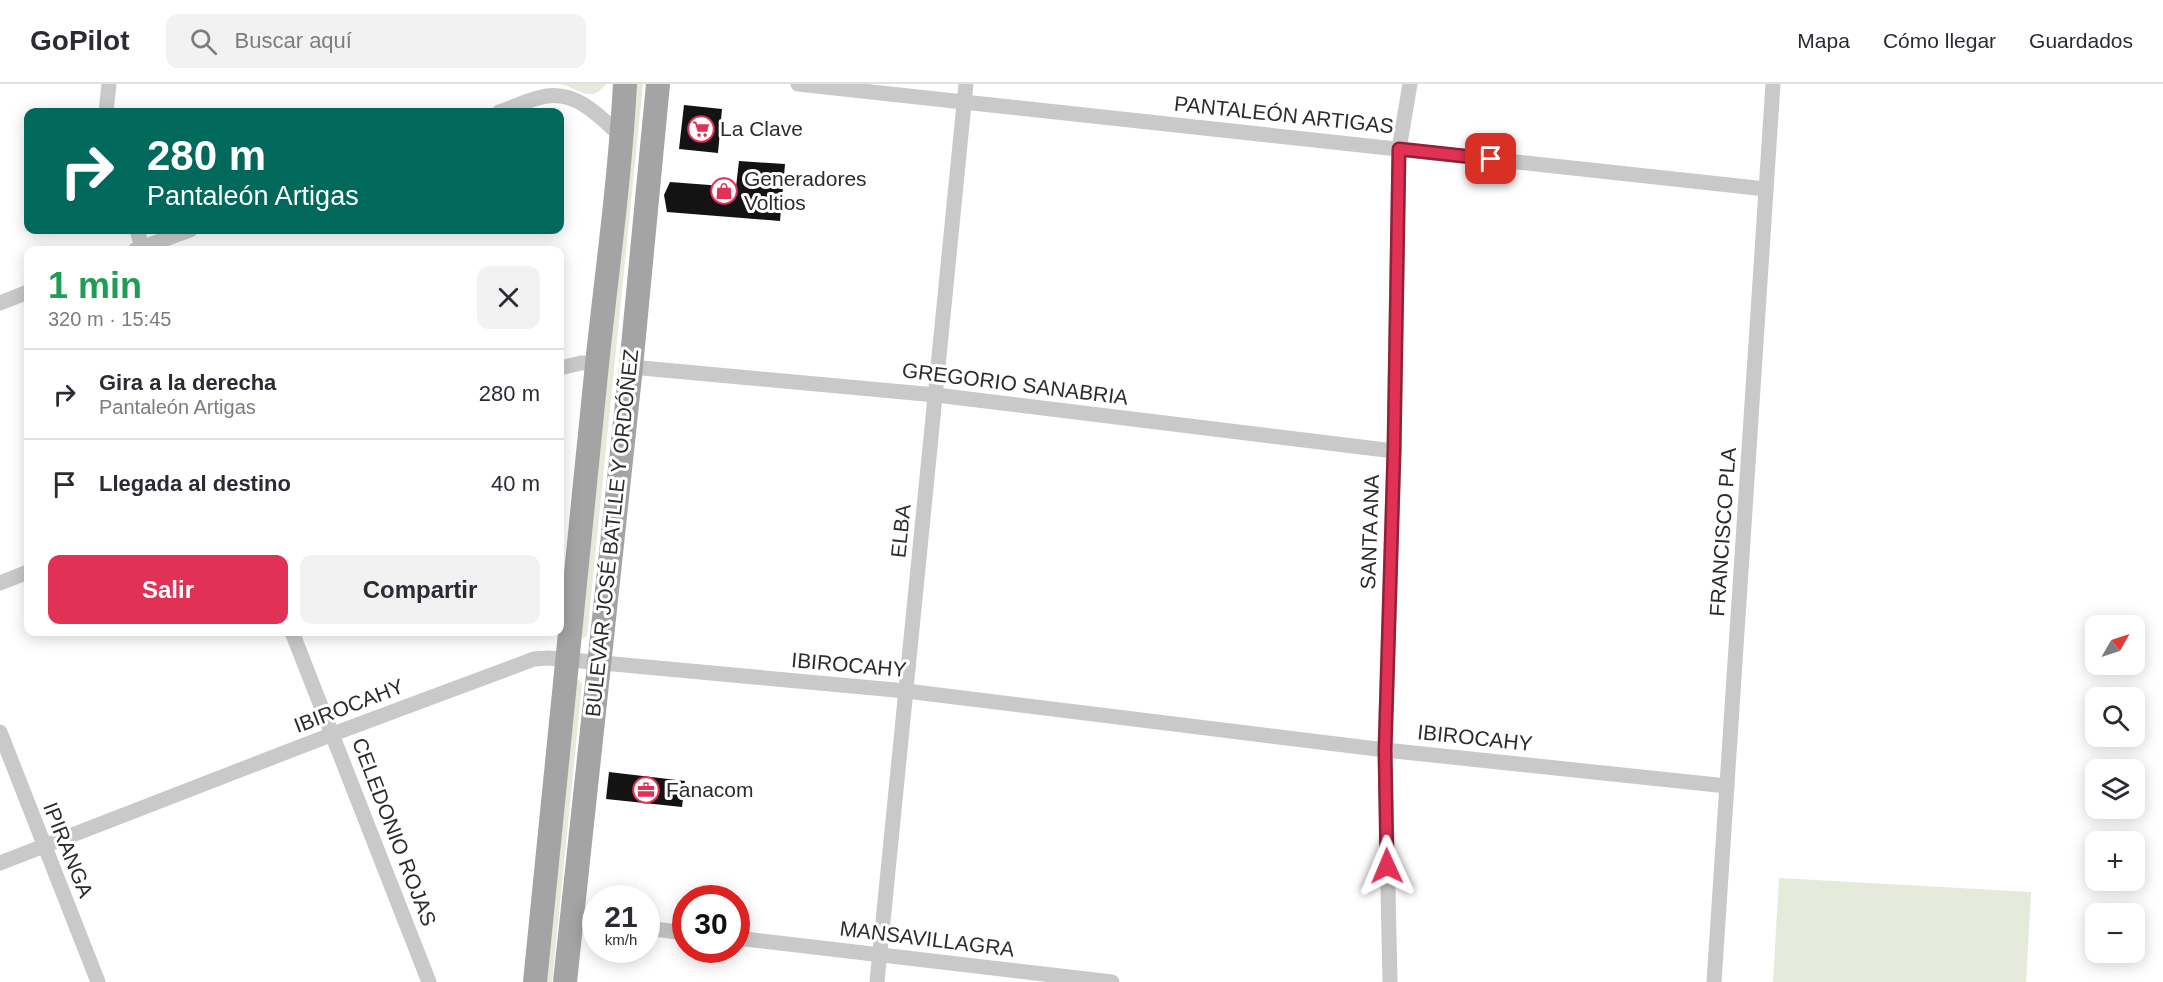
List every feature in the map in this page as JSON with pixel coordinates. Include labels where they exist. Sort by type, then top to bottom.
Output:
[{"type":"main road","name":"BULEVAR JOSÉ BATLLE Y ORDÓÑEZ","points":[[536,982],[597,363],[622,138],[625,84]]},
{"type":"main road","name":"BULEVAR JOSÉ BATLLE Y ORDÓÑEZ","points":[[565,982],[631,367],[658,84]]},
{"type":"street","points":[[106,108],[109,84]]},
{"type":"street","name":"PANTALEÓN ARTIGAS","points":[[798,84],[1766,189]]},
{"type":"street","name":"ELBA","points":[[877,982],[966,84]]},
{"type":"street","name":"SANTA ANA","points":[[1390,982],[1385,750],[1394,451],[1399,149],[1410,84]]},
{"type":"street","name":"FRANCISCO PLA","points":[[1713,982],[1728,786],[1773,84]]},
{"type":"street","points":[[511,108],[550,95],[570,98],[597,115],[622,138]]},
{"type":"street","points":[[150,246],[180,234]]},
{"type":"street","points":[[0,303],[24,294]]},
{"type":"street","points":[[564,367],[581,363],[597,363]]},
{"type":"street","name":"GREGORIO SANABRIA","points":[[631,367],[936,395],[1394,451]]},
{"type":"street","points":[[0,583],[24,574]]},
{"type":"street","name":"CELEDONIO ROJAS","points":[[294,636],[429,982]]},
{"type":"street","name":"IBIROCAHY","points":[[0,863],[534,659],[569,660],[906,691],[1385,750],[1728,786]]},
{"type":"street","name":"IPIRANGA","points":[[0,732],[98,982]]},
{"type":"street","points":[[571,920],[582,921]]},
{"type":"street","name":"MANSAVILLAGRA","points":[[750,940],[1112,982]]},
{"type":"green space","points":[[560,84],[606,84],[595,93],[589,94]]},
{"type":"green space","points":[[635,84],[643,84],[587,636],[583,638],[581,637]]},
{"type":"green space","points":[[577,680],[580,680],[582,685],[552,982],[544,982]]},
{"type":"green space","points":[[1779,878],[2031,892],[2026,982],[1773,982]]},
{"type":"building","name":"La Clave","points":[[684,105],[722,109],[718,153],[679,149]]},
{"type":"building","name":"Generadores Voltios","points":[[739,161],[785,164],[780,221],[667,212],[664,195],[670,182],[736,187]]},
{"type":"building","name":"Fanacom","points":[[609,772],[685,781],[682,807],[606,799]]},
{"type":"place","name":"La Clave","points":[[701,129]]},
{"type":"place","name":"Generadores Voltios","points":[[724,191]]},
{"type":"place","name":"Fanacom","points":[[646,790]]},
{"type":"route","points":[[1387,866],[1385,750],[1394,451],[1399,149],[1491,159]]}]
